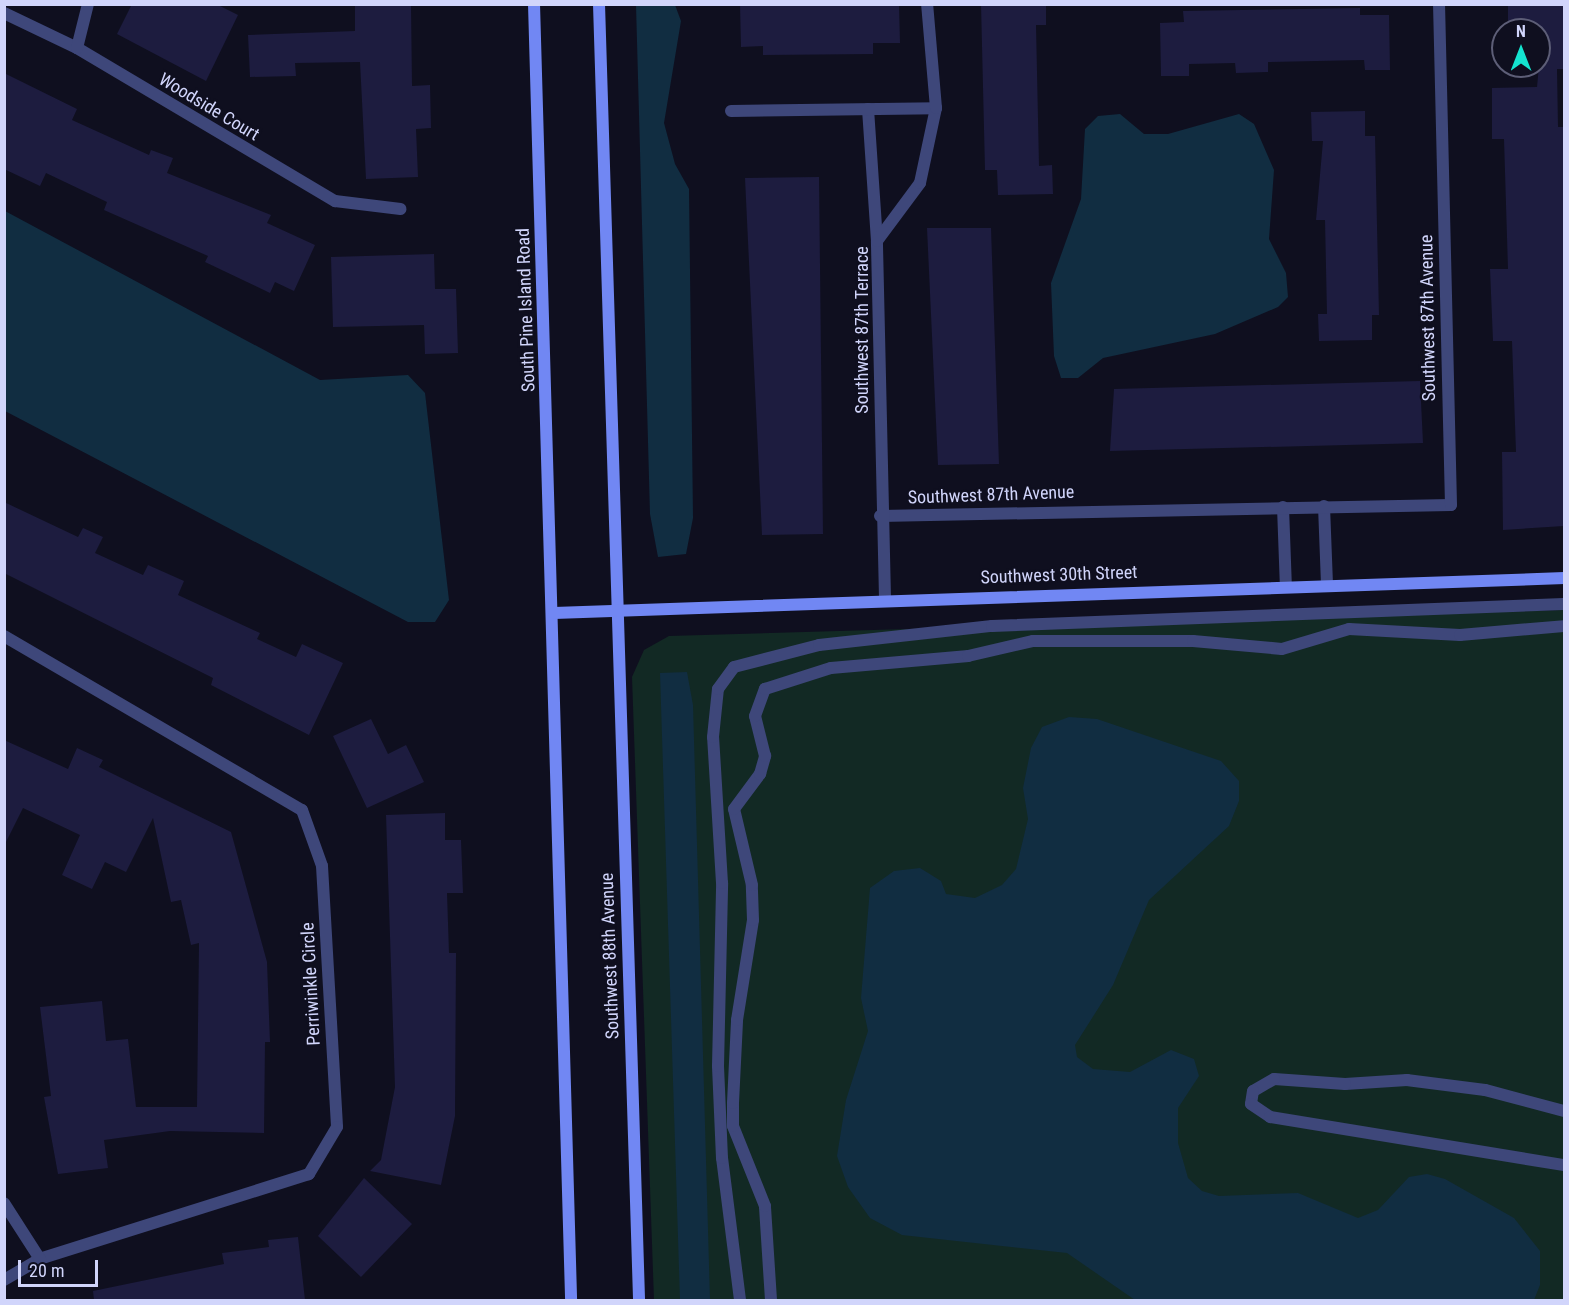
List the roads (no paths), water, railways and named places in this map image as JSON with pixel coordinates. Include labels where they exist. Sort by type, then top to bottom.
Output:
[{"type":"main road","name":"South Pine Island Road","points":[[534,4],[554,613]]},
{"type":"main road","points":[[599,4],[618,610]]},
{"type":"main road","name":"Southwest 30th Street","points":[[554,613],[885,598],[1564,578]]},
{"type":"main road","name":"Southwest 88th Avenue","points":[[618,610],[639,1300]]},
{"type":"main road","points":[[554,613],[571,1300]]},
{"type":"street","points":[[77,48],[88,4]]},
{"type":"street","name":"Southwest 87th Terrace","points":[[885,598],[880,516],[877,242],[920,183],[936,108],[927,4]]},
{"type":"street","name":"Southwest 87th Avenue","points":[[880,516],[1450,505],[1439,4]]},
{"type":"street","name":"Woodside Court","points":[[4,13],[77,48],[326,197],[369,208],[401,209]]},
{"type":"street","points":[[731,111],[936,108]]},
{"type":"street","points":[[868,109],[877,242]]},
{"type":"street","points":[[1324,506],[1326,585]]},
{"type":"street","points":[[1283,507],[1286,587]]},
{"type":"street","points":[[740,1300],[721,1135],[722,883],[713,737],[718,689],[734,667],[819,645],[992,626],[1564,604]]},
{"type":"street","points":[[771,1300],[767,1216],[734,1126],[733,1103],[737,1020],[753,920],[752,885],[734,809],[760,774],[765,756],[755,716],[765,689],[831,668],[968,656],[1033,641],[1193,641],[1282,648],[1349,629],[1460,635],[1564,626]]},
{"type":"street","name":"Perriwinkle Circle","points":[[4,636],[303,810],[322,866],[337,1127],[309,1174],[40,1260],[4,1280]]},
{"type":"street","points":[[1564,1111],[1462,1086],[1407,1080],[1345,1084],[1274,1079],[1254,1091],[1251,1104],[1270,1117],[1564,1165]]},
{"type":"street","points":[[4,1203],[40,1260]]},
{"type":"water","points":[[636,5],[675,5],[681,21],[664,123],[675,164],[689,189],[693,518],[686,554],[658,557],[650,514]]},
{"type":"water","points":[[1120,114],[1144,134],[1168,134],[1239,114],[1254,124],[1274,170],[1269,239],[1286,273],[1288,297],[1278,307],[1215,334],[1103,358],[1078,378],[1061,378],[1054,356],[1051,283],[1081,199],[1085,129],[1098,116]]},
{"type":"water","points":[[5,211],[320,380],[408,375],[425,393],[449,600],[435,622],[408,622],[5,411]]},
{"type":"water","points":[[687,672],[693,705],[710,1300],[680,1300],[660,673]]},
{"type":"water","points":[[1069,717],[1097,719],[1221,761],[1239,781],[1239,801],[1229,826],[1149,900],[1113,985],[1075,1045],[1077,1057],[1093,1069],[1130,1072],[1171,1050],[1194,1059],[1199,1076],[1178,1108],[1178,1143],[1188,1178],[1202,1191],[1219,1196],[1298,1193],[1358,1218],[1378,1210],[1409,1177],[1427,1174],[1445,1179],[1514,1218],[1540,1251],[1540,1285],[1534,1300],[1135,1300],[1067,1253],[902,1235],[870,1218],[848,1187],[837,1156],[846,1100],[868,1031],[861,998],[870,888],[894,871],[920,868],[941,881],[946,894],[975,898],[1002,885],[1016,869],[1028,819],[1023,788],[1031,748],[1042,727]]}]
